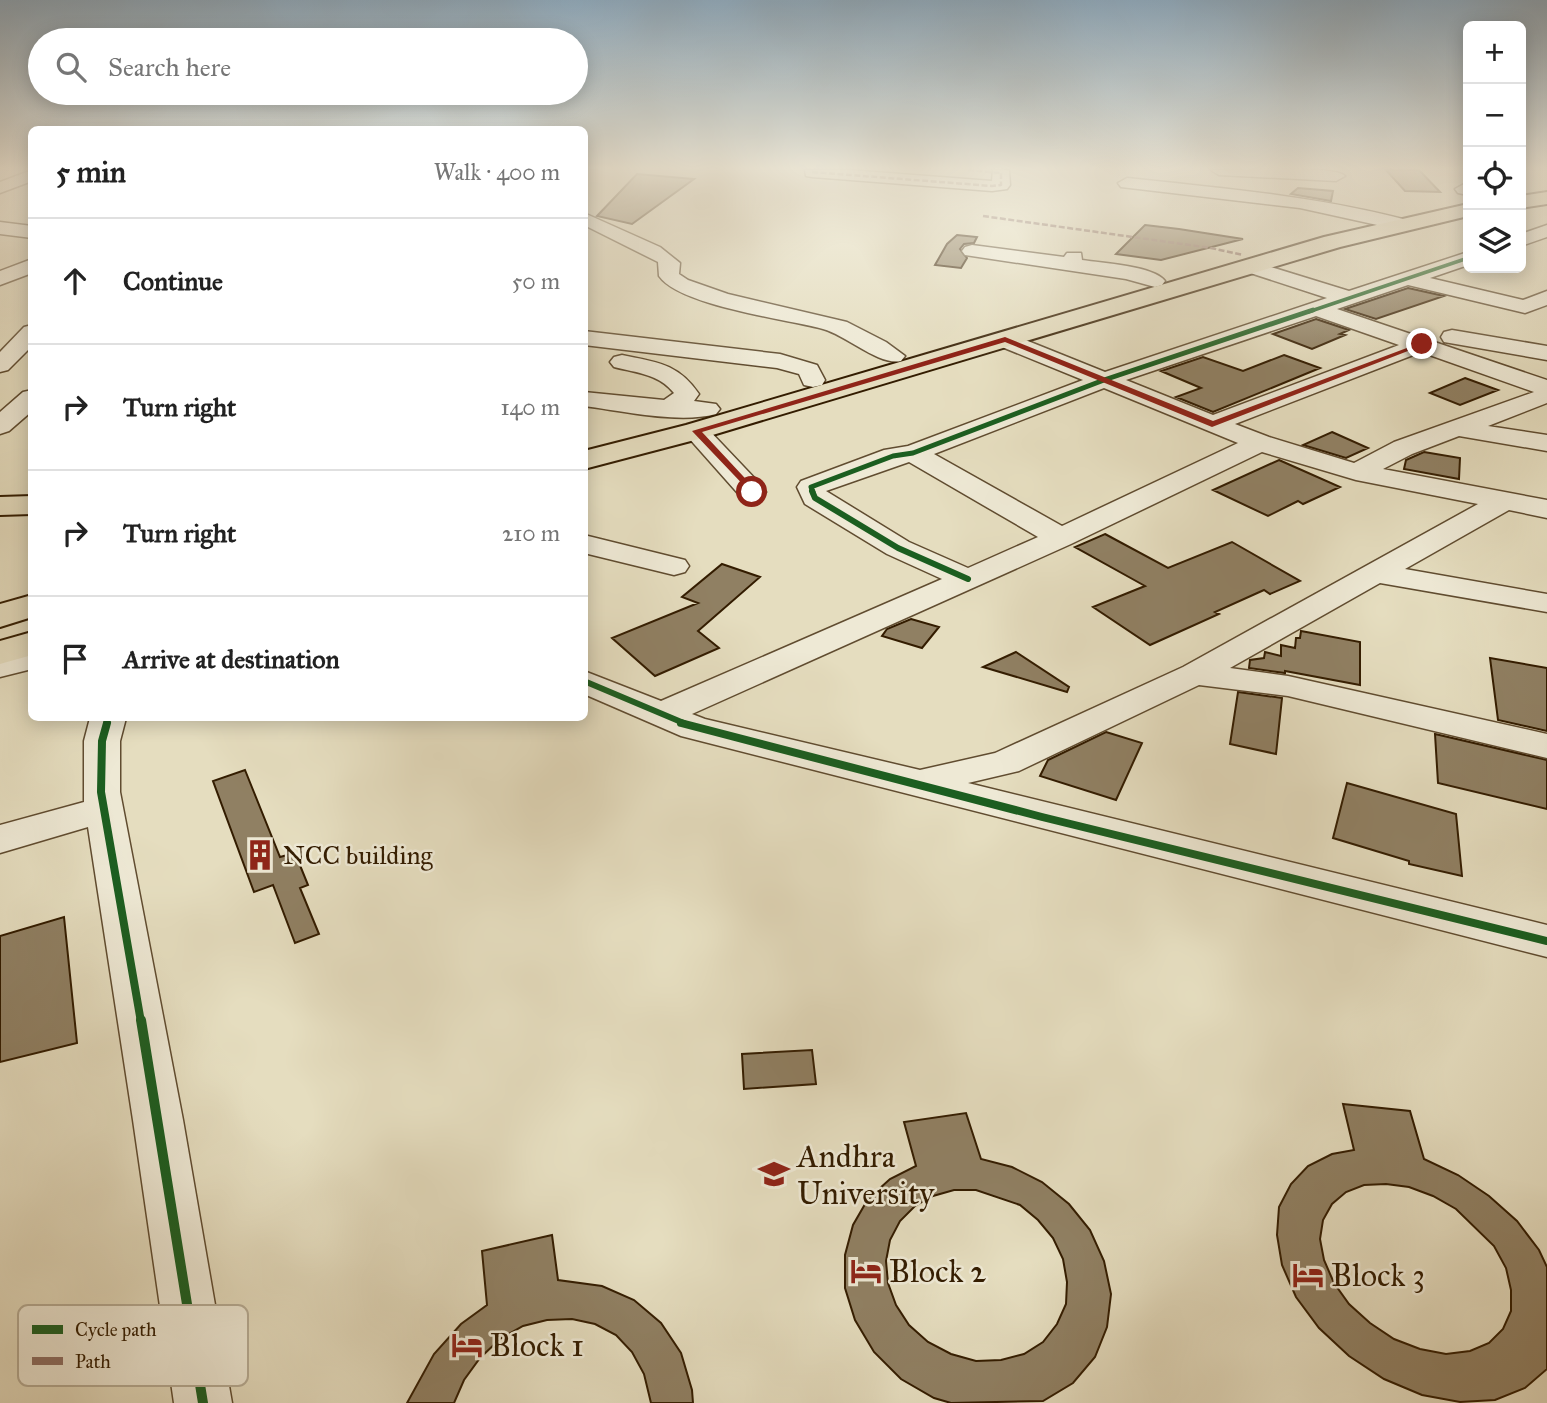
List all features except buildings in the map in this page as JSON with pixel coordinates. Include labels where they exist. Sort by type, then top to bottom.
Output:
[{"type":"main road","points":[[588,459],[813,380],[893,356],[1155,281],[1333,235]]},
{"type":"main road","points":[[588,436],[702,420],[1005,340],[1344,235]]},
{"type":"main road","points":[[0,653],[28,644]]},
{"type":"street","points":[[615,235],[664,256],[670,263],[669,274],[673,281],[686,287],[736,303],[833,325],[893,356]]},
{"type":"street","points":[[972,251],[1072,260],[1155,281]]},
{"type":"street","points":[[968,579],[898,548],[815,498],[811,487],[893,456],[913,453],[1104,380],[1463,260]]},
{"type":"street","points":[[1248,266],[1352,299]]},
{"type":"street","points":[[0,279],[28,267]]},
{"type":"street","points":[[1406,278],[1525,307],[1542,326]]},
{"type":"street","points":[[1525,307],[1547,296]]},
{"type":"street","points":[[1319,310],[1423,338],[1547,388]]},
{"type":"street","points":[[0,365],[28,336]]},
{"type":"street","points":[[588,338],[780,361],[809,370],[813,380]]},
{"type":"street","points":[[1212,424],[1423,338],[1547,353]]},
{"type":"street","points":[[1005,340],[1260,443],[1356,472],[1547,509]]},
{"type":"street","points":[[588,357],[665,371],[680,381],[687,394],[680,402],[667,408]]},
{"type":"street","points":[[1356,472],[1404,448],[1547,395]]},
{"type":"street","points":[[0,397],[28,396]]},
{"type":"street","points":[[588,399],[667,408],[702,420],[752,492]]},
{"type":"street","points":[[0,426],[28,400]]},
{"type":"street","points":[[1457,429],[1547,443]]},
{"type":"street","points":[[661,714],[1061,538],[1260,443]]},
{"type":"street","points":[[913,453],[1061,538]]},
{"type":"street","points":[[920,783],[1006,762],[1195,674],[1506,500]]},
{"type":"street","points":[[588,545],[674,566]]},
{"type":"street","points":[[1376,573],[1547,603]]},
{"type":"street","points":[[0,667],[28,659]]},
{"type":"street","points":[[1195,674],[1288,686],[1547,746]]},
{"type":"street","points":[[588,683],[695,728],[920,783],[1042,817],[1547,941]]},
{"type":"street","points":[[100,725],[101,792],[187,1305]]},
{"type":"street","points":[[0,839],[104,809]]},
{"type":"marked path","points":[[1122,235],[1243,255]]},
{"type":"cycle path","points":[[968,579],[898,548],[815,498],[811,487],[893,456],[913,453],[1104,380],[1463,260]]},
{"type":"cycle path","points":[[588,683],[694,728],[1547,941]]},
{"type":"cycle path","points":[[107,721],[102,741],[101,792],[187,1305]]},
{"type":"cycle path","points":[[200,1386],[203,1403]]},
{"type":"place","name":"NCC building","points":[[260,855]]},
{"type":"place","name":"Andhra University","points":[[774,1174]]},
{"type":"place","name":"Block 2","points":[[866,1271]]},
{"type":"place","name":"Block 3","points":[[1308,1275]]},
{"type":"place","name":"Block 1","points":[[467,1345]]},
{"type":"route","points":[[752,492],[696,431],[1005,340],[1212,424],[1422,344]]}]
